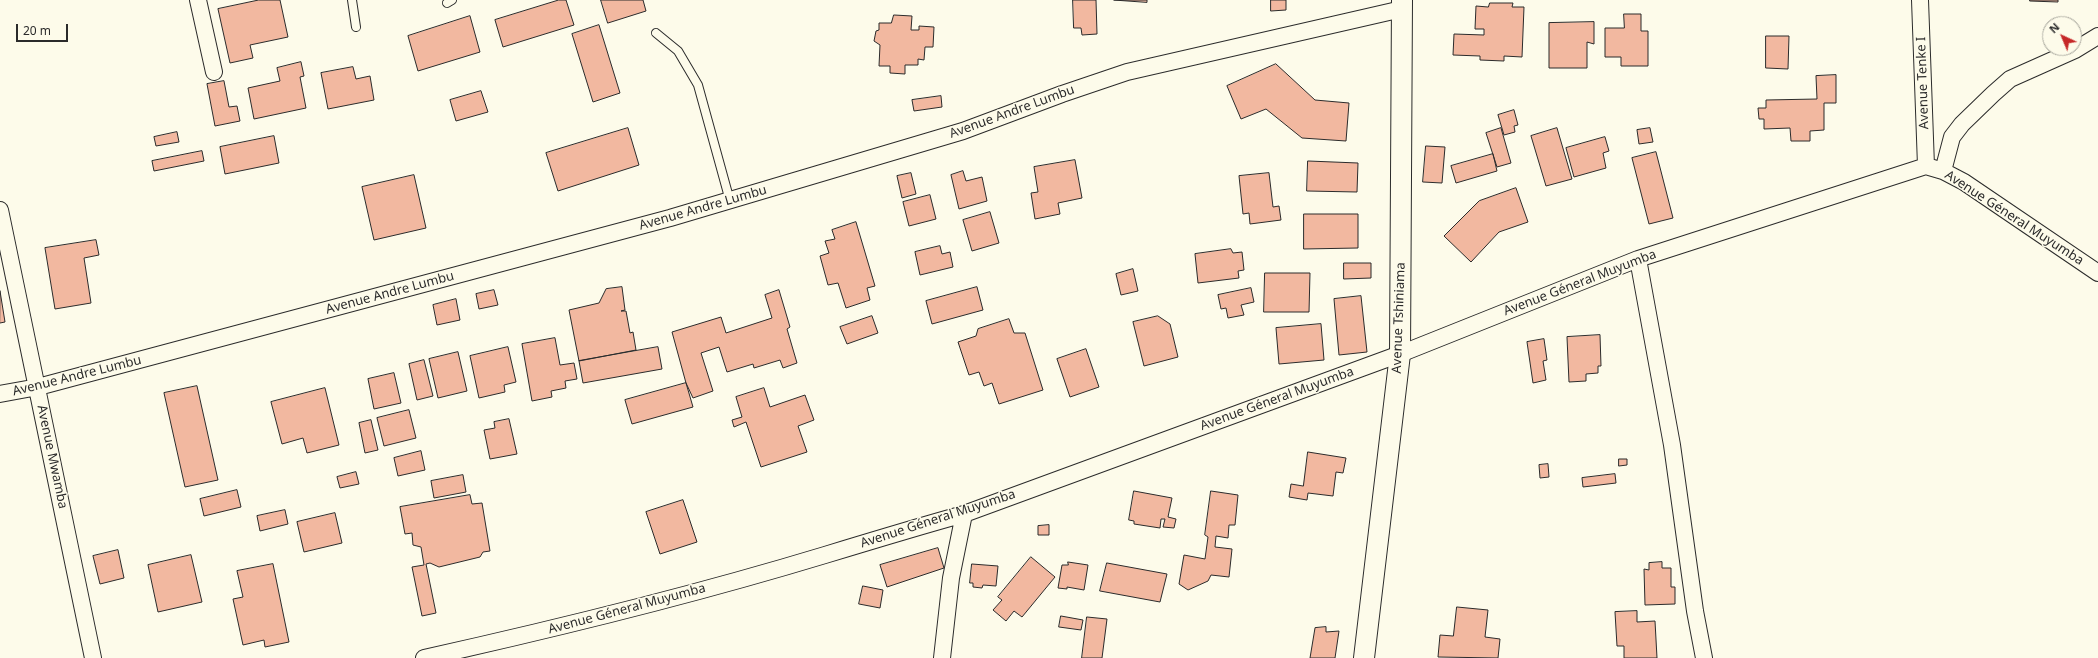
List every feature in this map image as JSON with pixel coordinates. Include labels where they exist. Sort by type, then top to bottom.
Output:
[{"type":"street","points":[[198,0],[214,72]]},
{"type":"street","name":"Avenue Tenke I","points":[[1920,0],[1926,166]]},
{"type":"street","name":"Avenue Andre Lumbu","points":[[0,394],[38,387],[654,223],[963,131],[1062,94],[1127,72],[1402,4]]},
{"type":"street","name":"Avenue Tshiniama","points":[[1364,658],[1400,354],[1402,4]]},
{"type":"street","points":[[1943,171],[1952,138],[1962,124],[2010,79],[2075,50],[2098,36]]},
{"type":"street","name":"Avenue Géneral Muyumba","points":[[424,658],[570,625],[824,556],[896,532],[964,514],[1400,354],[1638,259],[1926,166],[1943,171],[1964,182],[2098,273]]},
{"type":"street","name":"Avenue Mwamba","points":[[0,210],[38,387],[93,658]]},
{"type":"street","points":[[1638,259],[1672,445],[1695,611],[1704,658]]},
{"type":"street","points":[[942,658],[951,578],[964,514]]},
{"type":"lane","points":[[352,0],[356,27]]},
{"type":"lane","points":[[656,33],[678,51],[698,85],[730,201]]},
{"type":"building","points":[[259,0],[280,0],[288,37],[250,45],[253,58],[230,63],[218,9]]},
{"type":"building","points":[[559,0],[566,0],[574,25],[503,47],[495,20]]},
{"type":"building","points":[[601,0],[643,0],[646,11],[608,23]]},
{"type":"building","points":[[1073,0],[1096,0],[1097,34],[1082,35],[1081,28],[1074,28]]},
{"type":"building","points":[[1114,0],[1147,0],[1147,2]]},
{"type":"building","points":[[1271,0],[1286,0],[1286,10],[1271,11]]},
{"type":"building","points":[[2058,0],[2058,2],[2030,1]]},
{"type":"building","points":[[1490,3],[1513,3],[1512,7],[1524,7],[1522,57],[1504,56],[1504,61],[1480,60],[1480,56],[1453,55],[1454,34],[1484,35],[1484,29],[1475,29],[1476,6],[1488,7]]},
{"type":"building","points":[[1624,14],[1641,14],[1641,31],[1648,31],[1648,66],[1621,66],[1621,57],[1605,57],[1605,28],[1624,28]]},
{"type":"building","points":[[894,15],[912,16],[911,30],[919,30],[919,26],[934,27],[933,47],[925,47],[924,60],[918,59],[918,65],[905,65],[905,74],[890,73],[890,66],[879,66],[880,45],[874,41],[876,31],[879,30],[879,23],[891,23]]},
{"type":"building","points":[[470,16],[480,52],[418,71],[408,36]]},
{"type":"building","points":[[1594,22],[1594,44],[1587,42],[1587,68],[1549,68],[1549,23]]},
{"type":"building","points":[[599,25],[620,93],[593,102],[572,34]]},
{"type":"building","points":[[1766,36],[1789,36],[1788,69],[1766,68]]},
{"type":"building","points":[[301,62],[304,76],[300,77],[306,108],[254,119],[248,88],[280,81],[277,68]]},
{"type":"building","points":[[1276,64],[1315,100],[1349,103],[1346,141],[1302,138],[1266,109],[1241,119],[1227,86]]},
{"type":"building","points":[[353,67],[356,79],[370,76],[374,100],[328,109],[321,73]]},
{"type":"building","points":[[1836,75],[1836,103],[1824,103],[1824,130],[1810,131],[1810,141],[1791,141],[1790,128],[1764,129],[1764,119],[1759,119],[1758,108],[1766,108],[1766,100],[1817,99],[1816,76]]},
{"type":"building","points":[[224,81],[229,107],[237,106],[240,121],[215,126],[207,84]]},
{"type":"building","points":[[481,91],[488,112],[456,121],[450,100]]},
{"type":"building","points":[[941,96],[942,107],[914,111],[912,100]]},
{"type":"building","points":[[1514,110],[1518,125],[1514,126],[1515,132],[1504,135],[1498,115]]},
{"type":"building","points":[[628,128],[639,165],[558,191],[546,153]]},
{"type":"building","points":[[1501,128],[1511,163],[1497,167],[1486,133]]},
{"type":"building","points":[[1557,128],[1572,179],[1546,186],[1531,136]]},
{"type":"building","points":[[1650,128],[1653,142],[1639,144],[1637,130]]},
{"type":"building","points":[[177,132],[179,142],[156,146],[154,137]]},
{"type":"building","points":[[274,136],[279,163],[225,174],[220,147]]},
{"type":"building","points":[[1605,137],[1609,151],[1603,153],[1606,168],[1574,177],[1566,148]]},
{"type":"building","points":[[1426,146],[1445,147],[1442,183],[1423,182]]},
{"type":"building","points":[[202,151],[204,161],[154,171],[152,161]]},
{"type":"building","points":[[1656,152],[1673,218],[1649,224],[1632,158]]},
{"type":"building","points":[[1493,154],[1497,171],[1456,183],[1451,166]]},
{"type":"building","points":[[1075,160],[1082,198],[1058,203],[1060,214],[1035,219],[1031,193],[1038,192],[1034,167]]},
{"type":"building","points":[[1308,161],[1358,163],[1357,192],[1307,191]]},
{"type":"building","points":[[963,171],[966,181],[982,177],[987,201],[959,209],[951,175]]},
{"type":"building","points":[[911,173],[916,194],[902,198],[897,176]]},
{"type":"building","points":[[1269,173],[1273,207],[1279,206],[1281,220],[1250,224],[1249,213],[1243,214],[1239,176]]},
{"type":"building","points":[[414,175],[426,228],[374,240],[362,187]]},
{"type":"building","points":[[1516,188],[1528,222],[1499,232],[1471,262],[1444,236],[1479,201]]},
{"type":"building","points":[[930,195],[936,219],[909,226],[903,202]]},
{"type":"building","points":[[990,212],[999,243],[972,251],[963,220]]},
{"type":"building","points":[[1304,214],[1358,214],[1358,248],[1304,249]]},
{"type":"building","points":[[856,222],[875,286],[867,288],[870,300],[846,308],[838,283],[828,285],[820,256],[829,253],[825,241],[835,239],[832,230]]},
{"type":"building","points":[[96,240],[99,255],[84,258],[91,303],[55,309],[45,248]]},
{"type":"building","points":[[940,246],[942,254],[950,252],[953,267],[920,275],[915,252]]},
{"type":"building","points":[[1231,249],[1233,253],[1242,252],[1244,270],[1238,271],[1239,278],[1198,283],[1195,254]]},
{"type":"building","points":[[1344,263],[1371,263],[1371,278],[1344,279]]},
{"type":"building","points":[[1133,269],[1138,291],[1121,295],[1116,274]]},
{"type":"building","points":[[1265,273],[1310,273],[1309,312],[1264,312]]},
{"type":"building","points":[[622,287],[625,310],[621,311],[626,311],[630,333],[633,332],[636,350],[579,361],[569,310],[599,303],[606,289]]},
{"type":"building","points":[[977,287],[983,310],[932,324],[926,301]]},
{"type":"building","points":[[1251,288],[1254,302],[1241,305],[1244,315],[1228,318],[1226,308],[1221,309],[1218,295]]},
{"type":"building","points":[[494,290],[498,305],[479,309],[476,294]]},
{"type":"building","points":[[779,290],[790,327],[787,329],[797,363],[783,368],[780,360],[754,368],[753,364],[727,372],[719,347],[701,353],[713,391],[693,398],[686,383],[672,332],[721,317],[726,333],[772,318],[765,295]]},
{"type":"building","points":[[0,291],[5,322],[0,323]]},
{"type":"building","points":[[1361,296],[1367,352],[1339,355],[1334,299]]},
{"type":"building","points":[[456,299],[460,320],[437,325],[433,305]]},
{"type":"building","points":[[872,316],[878,333],[847,344],[840,327]]},
{"type":"building","points":[[1158,316],[1170,324],[1178,357],[1144,366],[1133,322]]},
{"type":"building","points":[[1009,319],[1014,333],[1025,333],[1043,390],[999,404],[992,383],[984,386],[979,372],[969,375],[958,342],[976,336],[978,329]]},
{"type":"building","points":[[1321,324],[1324,360],[1279,364],[1276,328]]},
{"type":"building","points":[[1600,335],[1601,366],[1598,366],[1598,373],[1586,374],[1586,381],[1569,382],[1567,337]]},
{"type":"building","points":[[555,338],[560,365],[574,363],[577,379],[565,381],[566,388],[551,391],[552,397],[532,401],[522,344]]},
{"type":"building","points":[[1544,339],[1547,360],[1543,361],[1546,380],[1533,383],[1527,342]]},
{"type":"building","points":[[508,347],[516,382],[504,385],[505,392],[479,398],[470,356]]},
{"type":"building","points":[[658,347],[662,369],[583,383],[579,361]]},
{"type":"building","points":[[1086,349],[1099,387],[1070,397],[1057,359]]},
{"type":"building","points":[[458,352],[467,391],[438,398],[429,359]]},
{"type":"building","points":[[424,360],[433,396],[417,400],[409,364]]},
{"type":"building","points":[[394,373],[401,403],[374,409],[368,379]]},
{"type":"building","points":[[686,383],[693,407],[632,424],[625,400]]},
{"type":"building","points":[[197,386],[218,480],[185,487],[164,393]]},
{"type":"building","points":[[325,388],[339,445],[307,453],[303,438],[282,444],[271,402]]},
{"type":"building","points":[[764,388],[770,407],[805,395],[814,420],[798,426],[807,452],[761,467],[746,422],[734,427],[732,420],[742,417],[736,397]]},
{"type":"building","points":[[409,410],[416,438],[384,446],[377,418]]},
{"type":"building","points":[[509,419],[517,454],[490,459],[484,430],[495,428],[494,422]]},
{"type":"building","points":[[371,420],[378,450],[365,453],[359,423]]},
{"type":"building","points":[[421,451],[425,470],[398,476],[394,458]]},
{"type":"building","points":[[1308,452],[1346,458],[1343,473],[1336,472],[1333,496],[1308,493],[1307,500],[1289,497],[1291,484],[1303,486]]},
{"type":"building","points":[[1619,459],[1627,459],[1627,465],[1619,466]]},
{"type":"building","points":[[1548,464],[1549,477],[1540,478],[1539,465]]},
{"type":"building","points":[[356,472],[359,484],[340,488],[337,477]]},
{"type":"building","points":[[1615,474],[1616,483],[1583,487],[1582,478]]},
{"type":"building","points":[[463,475],[466,492],[434,498],[431,481]]},
{"type":"building","points":[[237,490],[241,507],[204,516],[200,499]]},
{"type":"building","points":[[1134,491],[1172,498],[1168,517],[1176,519],[1174,528],[1163,527],[1165,519],[1161,519],[1160,528],[1134,524],[1134,521],[1129,520]]},
{"type":"building","points":[[1211,491],[1238,495],[1235,525],[1229,525],[1228,538],[1216,536],[1215,547],[1232,549],[1229,577],[1211,575],[1208,581],[1188,590],[1179,584],[1184,555],[1205,559],[1208,537],[1205,535]]},
{"type":"building","points":[[470,495],[472,504],[482,503],[490,551],[483,552],[480,557],[439,567],[430,563],[426,564],[436,613],[422,616],[412,567],[424,565],[421,547],[413,545],[412,533],[405,534],[400,507]]},
{"type":"building","points":[[683,500],[697,542],[660,554],[646,512]]},
{"type":"building","points":[[285,510],[288,524],[260,531],[257,516]]},
{"type":"building","points":[[335,513],[342,543],[304,552],[297,522]]},
{"type":"building","points":[[1049,525],[1049,535],[1038,535],[1038,526]]},
{"type":"building","points":[[938,548],[944,568],[887,587],[880,565]]},
{"type":"building","points":[[118,550],[124,578],[100,584],[93,556]]},
{"type":"building","points":[[191,555],[202,602],[158,612],[148,565]]},
{"type":"building","points":[[1031,557],[1055,577],[1022,617],[1014,611],[1006,621],[993,610],[1002,600],[998,597]]},
{"type":"building","points":[[1068,562],[1088,565],[1084,590],[1067,587],[1067,589],[1058,588],[1062,565],[1068,565]]},
{"type":"building","points":[[1662,562],[1662,568],[1671,568],[1671,587],[1675,587],[1675,604],[1645,605],[1644,569],[1649,570],[1649,563]]},
{"type":"building","points":[[1107,563],[1167,574],[1160,602],[1100,591]]},
{"type":"building","points":[[273,564],[289,642],[265,647],[264,640],[243,645],[233,599],[243,597],[237,571]]},
{"type":"building","points":[[972,564],[998,566],[996,586],[983,585],[982,588],[973,587],[973,583],[970,583]]},
{"type":"building","points":[[863,586],[883,590],[880,608],[859,604]]},
{"type":"building","points":[[1457,607],[1488,610],[1485,637],[1500,639],[1498,658],[1438,657],[1440,635],[1453,636]]},
{"type":"building","points":[[1637,611],[1637,622],[1655,621],[1657,658],[1624,658],[1624,646],[1617,646],[1615,612]]},
{"type":"building","points":[[1061,616],[1083,620],[1081,630],[1059,627]]},
{"type":"building","points":[[1087,617],[1107,619],[1102,658],[1082,658]]},
{"type":"building","points":[[1326,627],[1326,632],[1339,631],[1335,658],[1310,658],[1315,628]]}]
